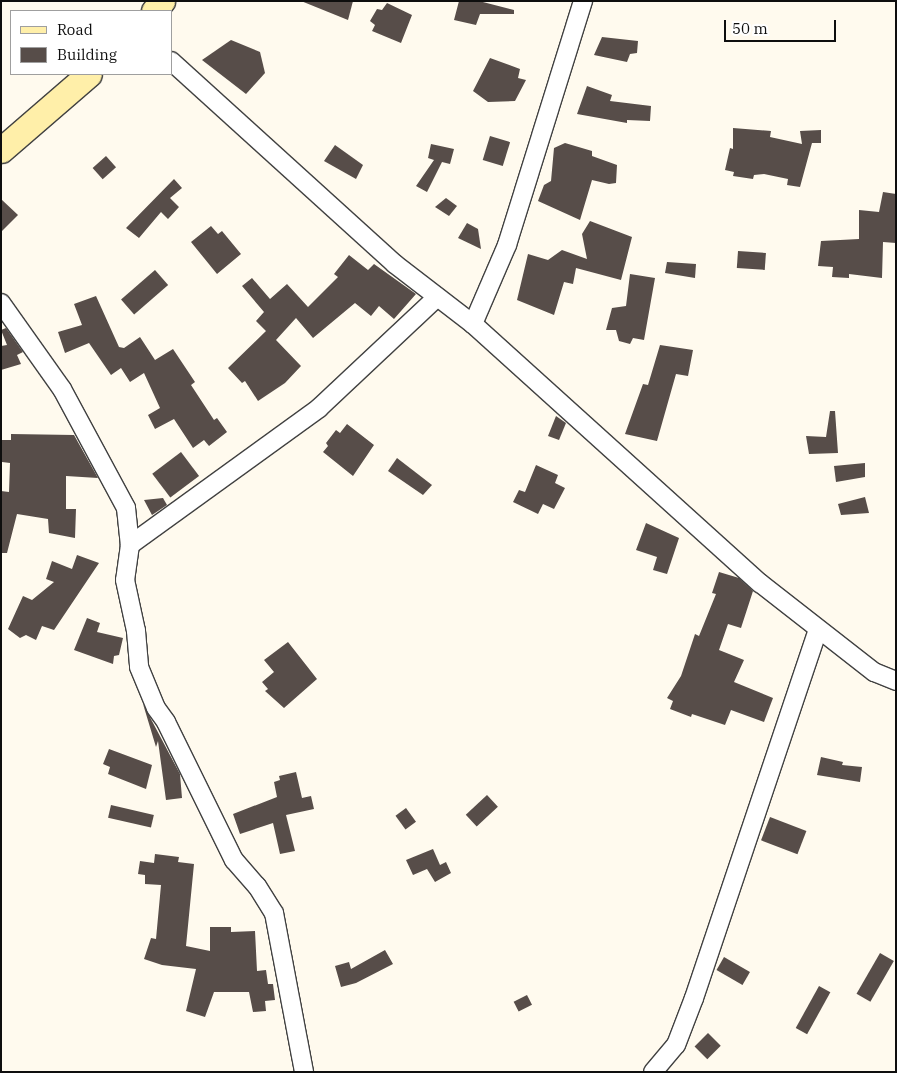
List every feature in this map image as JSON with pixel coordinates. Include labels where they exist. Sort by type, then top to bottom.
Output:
[{"type":"main road","points":[[1,150],[88,75]]},
{"type":"street","points":[[473,324],[507,246],[583,1]]},
{"type":"street","points":[[172,62],[395,264],[473,324],[760,583],[874,672],[896,680]]},
{"type":"street","points":[[130,545],[319,408],[437,297]]},
{"type":"street","points":[[1,303],[62,389],[113,478],[126,508],[130,545],[125,580],[136,631],[139,667],[156,708],[166,722],[234,860],[257,886],[274,913],[304,1072]]},
{"type":"street","points":[[654,1072],[676,1044],[694,998],[818,630]]},
{"type":"building","points":[[301,1],[353,1],[348,20]]},
{"type":"building","points":[[459,1],[479,1],[514,10],[514,14],[480,14],[476,25],[454,20]]},
{"type":"building","points":[[387,3],[412,15],[401,43],[372,31],[375,25],[370,21],[377,9],[382,10]]},
{"type":"building","points":[[602,37],[638,41],[637,53],[630,54],[627,62],[594,55]]},
{"type":"building","points":[[231,40],[260,52],[265,73],[246,94],[202,60]]},
{"type":"building","points":[[490,58],[520,69],[518,78],[526,80],[515,101],[488,102],[473,91]]},
{"type":"building","points":[[587,86],[612,95],[610,101],[651,106],[650,121],[627,120],[627,123],[577,114]]},
{"type":"building","points":[[733,128],[771,131],[770,137],[802,144],[800,131],[821,130],[821,143],[812,143],[800,187],[787,185],[788,179],[764,174],[754,175],[753,179],[733,176],[734,172],[725,170],[730,148],[733,149]]},
{"type":"building","points":[[490,136],[510,142],[503,166],[483,160]]},
{"type":"building","points":[[565,143],[592,151],[592,156],[617,165],[616,183],[609,184],[592,180],[580,220],[538,201],[544,185],[551,181],[554,148]]},
{"type":"building","points":[[431,144],[454,149],[450,164],[442,162],[427,192],[416,186],[434,160],[428,158]]},
{"type":"building","points":[[335,145],[363,165],[356,179],[324,161]]},
{"type":"building","points":[[106,156],[116,167],[103,179],[93,168]]},
{"type":"building","points":[[174,179],[182,188],[170,198],[179,207],[168,219],[161,212],[139,238],[126,228]]},
{"type":"building","points":[[883,192],[896,194],[896,243],[883,242],[882,278],[849,274],[849,278],[832,277],[833,267],[818,266],[821,241],[859,239],[859,210],[879,212]]},
{"type":"building","points":[[446,198],[457,206],[449,216],[435,207]]},
{"type":"building","points":[[1,199],[18,215],[1,232]]},
{"type":"building","points":[[590,221],[632,237],[621,280],[576,268],[573,284],[564,282],[554,315],[517,300],[528,254],[548,260],[562,250],[587,259],[582,234]]},
{"type":"building","points":[[467,223],[478,229],[481,249],[458,238]]},
{"type":"building","points":[[211,226],[218,234],[222,231],[241,254],[217,274],[191,242]]},
{"type":"building","points":[[738,251],[766,253],[765,270],[737,268]]},
{"type":"building","points":[[349,255],[368,270],[374,264],[416,294],[394,319],[379,306],[371,316],[355,303],[313,338],[296,318],[276,340],[301,366],[285,383],[258,401],[245,381],[242,383],[228,368],[266,331],[256,321],[264,312],[242,286],[252,278],[270,299],[287,284],[308,307],[338,277],[334,274]]},
{"type":"building","points":[[667,262],[696,264],[695,278],[665,273]]},
{"type":"building","points":[[155,270],[168,285],[134,315],[121,300]]},
{"type":"building","points":[[630,274],[655,278],[644,340],[633,338],[630,344],[619,341],[616,330],[606,330],[612,308],[626,306]]},
{"type":"building","points":[[96,296],[119,347],[124,348],[140,337],[155,360],[173,349],[195,382],[191,385],[214,420],[217,418],[227,432],[209,446],[204,440],[193,448],[174,419],[155,429],[148,415],[160,408],[144,373],[130,382],[121,368],[111,375],[89,343],[65,353],[58,332],[82,325],[74,304]]},
{"type":"building","points":[[6,328],[23,352],[17,355],[21,364],[1,370],[1,346],[7,345],[1,330]]},
{"type":"building","points":[[660,345],[693,350],[688,376],[676,374],[657,441],[625,434],[643,384],[648,385]]},
{"type":"building","points":[[830,411],[835,411],[838,453],[809,454],[806,436],[826,437]]},
{"type":"building","points":[[556,416],[566,423],[559,440],[548,436]]},
{"type":"building","points":[[347,424],[374,445],[353,476],[323,452],[328,446],[326,443],[336,430],[340,433]]},
{"type":"building","points":[[11,434],[74,435],[98,478],[66,476],[66,509],[76,509],[75,538],[49,533],[48,519],[17,514],[7,553],[1,553],[1,491],[9,492],[10,463],[2,462],[1,440],[11,440]]},
{"type":"building","points":[[181,452],[199,476],[170,498],[152,474]]},
{"type":"building","points":[[397,458],[432,485],[423,495],[388,471]]},
{"type":"building","points":[[865,463],[865,477],[836,482],[834,466]]},
{"type":"building","points":[[536,465],[558,475],[555,483],[565,488],[554,509],[543,504],[538,514],[513,502],[519,490],[525,492]]},
{"type":"building","points":[[865,497],[869,513],[841,515],[838,504]]},
{"type":"building","points":[[163,498],[167,505],[152,515],[144,500]]},
{"type":"building","points":[[646,523],[679,538],[667,574],[653,570],[657,557],[636,550]]},
{"type":"building","points":[[77,555],[99,563],[54,630],[42,626],[36,640],[26,635],[20,638],[8,629],[23,596],[32,600],[54,582],[46,579],[52,561],[72,569]]},
{"type":"building","points":[[719,572],[739,578],[753,591],[741,628],[728,624],[719,650],[744,660],[734,682],[773,698],[764,722],[731,710],[725,725],[692,714],[691,717],[670,709],[673,701],[667,698],[681,676],[695,634],[699,636],[716,594],[712,593]]},
{"type":"building","points":[[87,618],[100,623],[97,632],[123,638],[119,655],[114,656],[113,664],[74,650]]},
{"type":"building","points":[[288,642],[317,679],[284,708],[265,691],[268,689],[262,682],[274,672],[264,660]]},
{"type":"building","points":[[143,704],[180,774],[182,798],[166,800],[158,741],[156,747]]},
{"type":"building","points":[[109,749],[152,765],[146,789],[108,774],[110,767],[103,764]]},
{"type":"building","points":[[821,757],[843,762],[842,765],[862,767],[860,782],[817,775]]},
{"type":"building","points":[[296,772],[302,798],[311,796],[314,809],[286,815],[295,851],[280,854],[273,823],[240,834],[233,814],[277,797],[274,782],[280,780],[279,776]]},
{"type":"building","points":[[487,795],[498,807],[477,826],[466,815]]},
{"type":"building","points":[[111,805],[154,815],[151,828],[108,818]]},
{"type":"building","points":[[406,808],[416,822],[405,829],[395,816]]},
{"type":"building","points":[[770,817],[806,831],[797,854],[761,840]]},
{"type":"building","points":[[433,849],[440,865],[446,862],[451,873],[435,882],[427,869],[413,875],[406,860]]},
{"type":"building","points":[[155,854],[179,857],[178,862],[194,864],[186,946],[210,951],[210,927],[231,927],[231,932],[255,931],[257,971],[266,970],[268,984],[273,984],[275,1000],[265,1001],[266,1011],[253,1012],[249,992],[214,992],[205,1017],[186,1011],[196,969],[162,965],[144,959],[151,938],[156,939],[161,885],[145,884],[145,875],[138,874],[140,861],[154,863]]},
{"type":"building","points":[[385,950],[393,964],[356,983],[341,987],[335,966],[349,962],[351,969]]},
{"type":"building","points":[[880,953],[894,961],[870,1002],[856,994]]},
{"type":"building","points":[[724,957],[750,972],[742,985],[716,970]]},
{"type":"building","points":[[819,986],[830,992],[807,1034],[796,1028]]},
{"type":"building","points":[[527,995],[532,1005],[519,1012],[514,1002]]},
{"type":"building","points":[[708,1033],[721,1046],[707,1059],[695,1046]]}]
